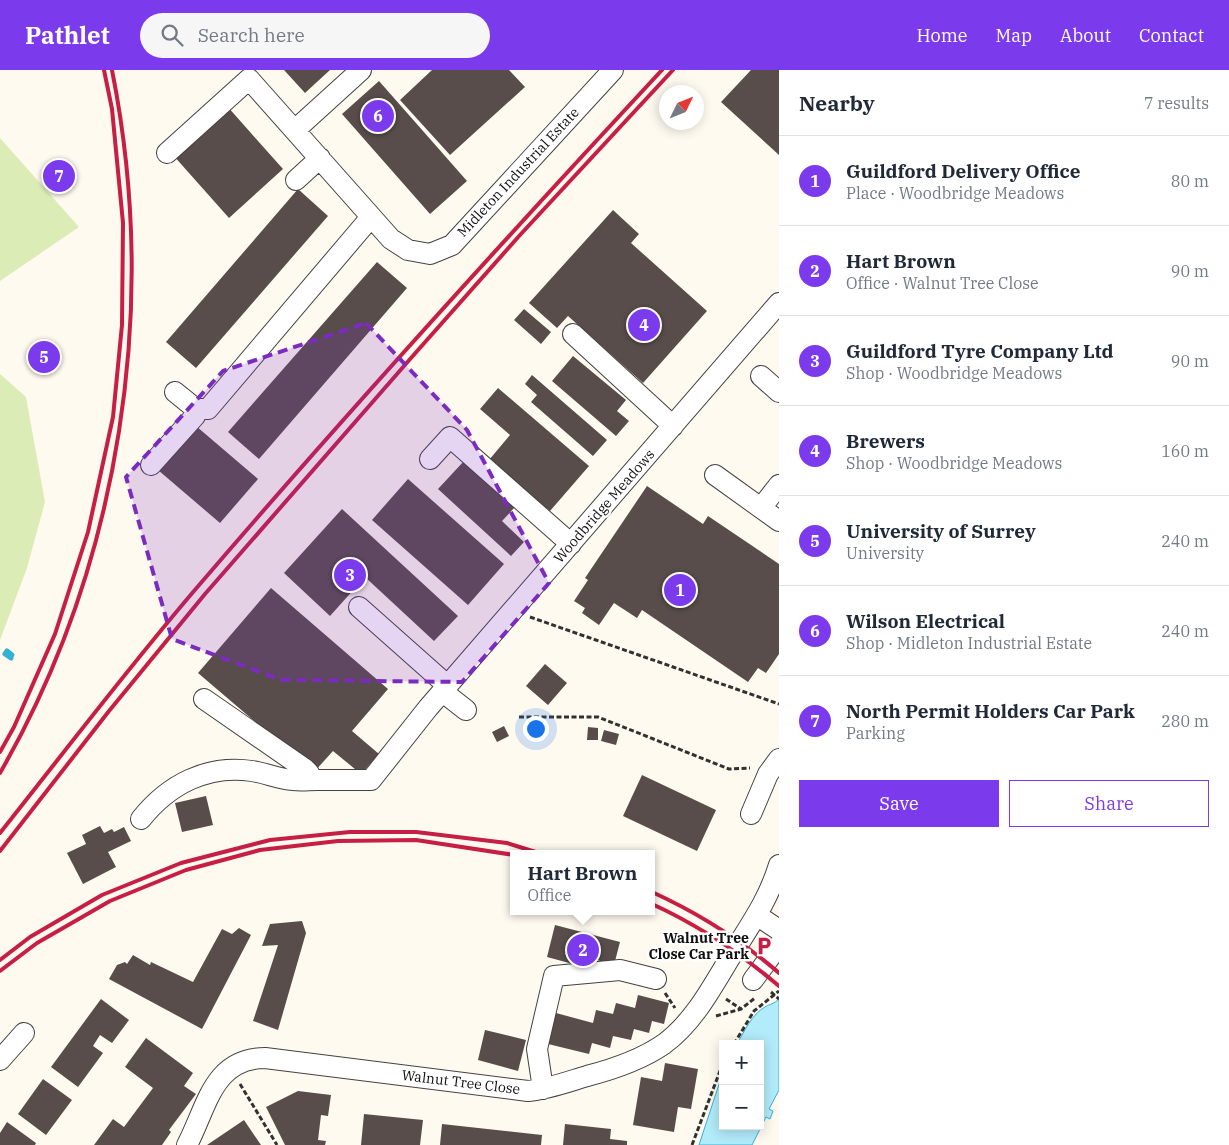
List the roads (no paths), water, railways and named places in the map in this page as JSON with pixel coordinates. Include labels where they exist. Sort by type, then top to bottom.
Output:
[{"type":"street","points":[[295,130],[361,70]]},
{"type":"street","name":"Midleton Industrial Estate","points":[[167,153],[249,79],[391,239],[408,250],[430,254],[452,245],[613,70]]},
{"type":"street","points":[[296,180],[320,158]]},
{"type":"street","points":[[175,392],[196,409],[208,409],[371,217]]},
{"type":"street","name":"Woodbridge Meadows","points":[[310,780],[371,780],[428,708],[779,303]]},
{"type":"street","points":[[573,334],[673,426]]},
{"type":"street","points":[[761,376],[779,392]]},
{"type":"street","points":[[151,465],[195,416],[196,409]]},
{"type":"street","points":[[430,459],[450,437],[571,544]]},
{"type":"street","points":[[716,475],[779,521]]},
{"type":"street","points":[[761,508],[779,485]]},
{"type":"street","points":[[360,607],[466,710]]},
{"type":"street","points":[[141,819],[153,804],[169,791],[187,780],[214,772],[232,769],[294,780],[310,780],[309,774],[305,769],[204,699]]},
{"type":"street","points":[[750,814],[768,774],[779,760]]},
{"type":"street","points":[[776,874],[758,916],[779,930]]},
{"type":"street","name":"Walnut Tree Close","points":[[187,1145],[225,1073],[237,1063],[251,1058],[265,1058],[528,1091],[542,1089],[607,1070],[639,1058],[665,1044],[702,1004],[758,916]]},
{"type":"street","points":[[753,980],[779,945]]},
{"type":"street","points":[[542,1089],[536,1049],[554,976],[620,970],[656,979]]},
{"type":"street","points":[[0,1060],[24,1033]]},
{"type":"water","points":[[779,999],[779,1090],[769,1109],[773,1111],[770,1119],[766,1117],[764,1121],[764,1040],[739,1040],[756,1014]]},
{"type":"water","points":[[719,1084],[719,1130],[760,1130],[752,1145],[699,1145]]},
{"type":"waterway","points":[[11,658],[5,654],[7,651],[12,655]]},
{"type":"railway","points":[[0,752],[14,727],[55,634],[88,532],[113,417],[122,325],[123,223],[112,109],[104,70]]},
{"type":"railway","points":[[0,773],[41,692],[75,608],[101,521],[119,431],[129,341],[131,250],[126,159],[112,70]]},
{"type":"railway","points":[[0,833],[149,645],[256,519],[428,325],[662,70]]},
{"type":"railway","points":[[0,851],[109,711],[205,594],[520,235],[673,70]]},
{"type":"railway","points":[[0,960],[30,937],[102,895],[181,863],[270,840],[350,832],[416,832],[507,843],[529,850]]},
{"type":"railway","points":[[0,971],[37,943],[110,901],[186,870],[260,850],[338,841],[416,840],[510,854]]},
{"type":"railway","points":[[655,894],[718,928],[750,949],[779,973]]},
{"type":"railway","points":[[655,906],[718,940],[779,986]]},
{"type":"place","name":"Wilson Electrical","points":[[378,116]]},
{"type":"place","name":"North Permit Holders Car Park","points":[[59,176]]},
{"type":"place","name":"Brewers","points":[[644,325]]},
{"type":"place","name":"University of Surrey","points":[[44,357]]},
{"type":"place","name":"Guildford Tyre Company Ltd","points":[[350,575]]},
{"type":"place","name":"Guildford Delivery Office","points":[[680,590]]},
{"type":"place","name":"Walnut Tree Close Car Park","points":[[764,946]]},
{"type":"place","name":"Hart Brown","points":[[583,950]]}]
